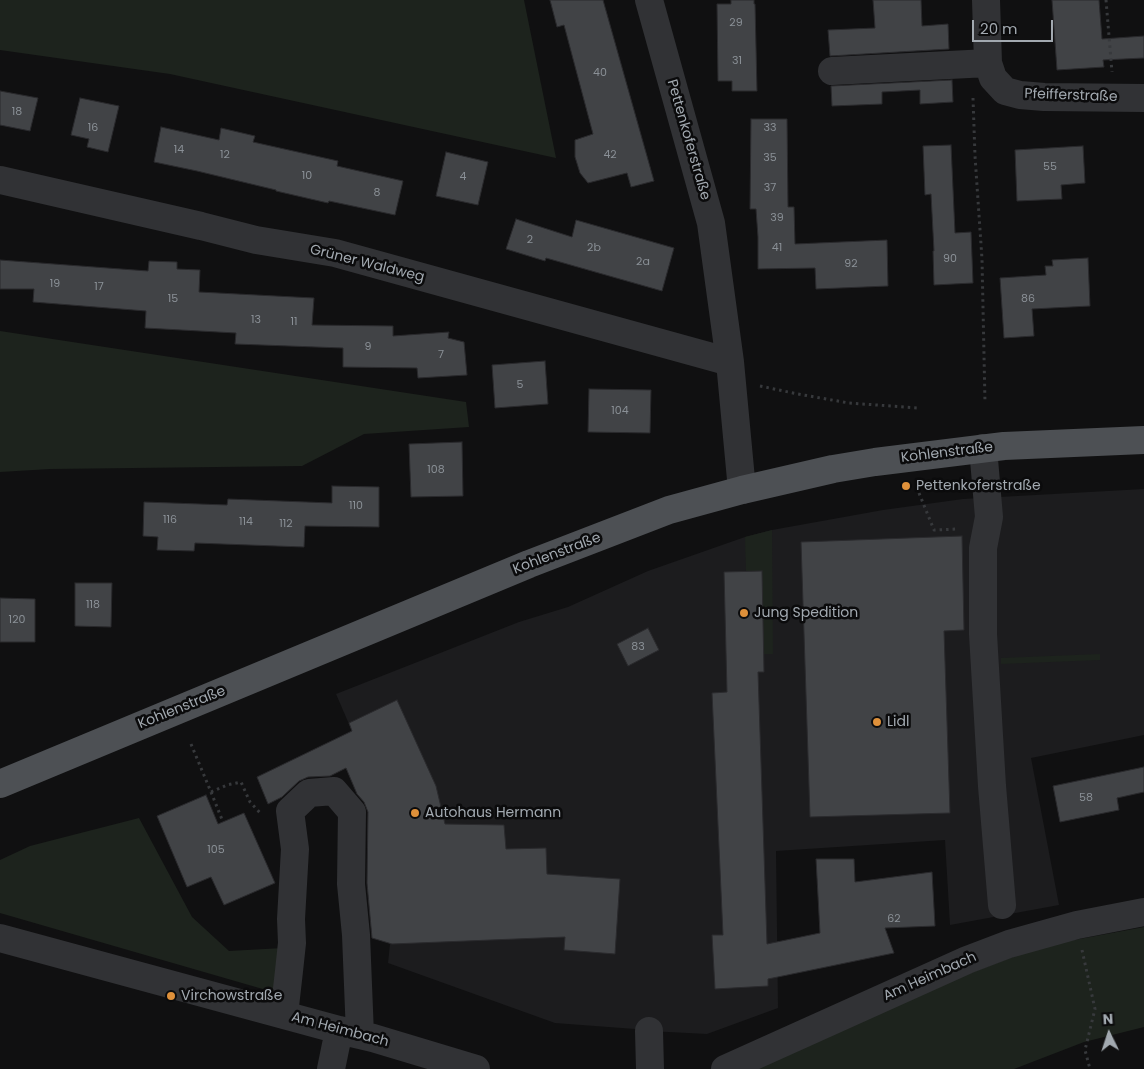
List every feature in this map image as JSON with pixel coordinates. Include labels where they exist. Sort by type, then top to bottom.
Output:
[{"type":"main road","name":"Kohlenstraße","points":[[0,784],[529,564],[669,510],[742,490],[833,469],[884,461],[1004,446],[1144,440]]},
{"type":"street","name":"Pettenkoferstraße","points":[[649,0],[711,223],[731,370],[742,490]]},
{"type":"street","points":[[832,71],[991,71],[986,0]]},
{"type":"street","name":"Pfeifferstraße","points":[[991,71],[1005,91],[1020,95],[1144,98]]},
{"type":"street","name":"Grüner Waldweg","points":[[0,180],[256,240],[335,253],[731,370]]},
{"type":"street","points":[[983,448],[989,518],[983,548],[983,634],[992,786],[1002,905]]},
{"type":"street","points":[[284,1015],[292,943],[291,919],[294,849],[290,811],[309,793],[334,790],[352,812],[351,884],[356,935],[349,1033],[331,1069]]},
{"type":"street","name":"Am Heimbach","points":[[725,1069],[967,960],[1008,944],[1077,925],[1144,912]]},
{"type":"street","name":"Am Heimbach","points":[[0,938],[476,1069]]},
{"type":"street","points":[[649,1031],[650,1069]]},
{"type":"path","points":[[1106,0],[1115,98]]},
{"type":"path","points":[[985,403],[982,259],[973,92],[991,71]]},
{"type":"path","points":[[731,370],[798,394],[849,403],[918,408]]},
{"type":"path","points":[[919,493],[934,530],[987,528]]},
{"type":"path","points":[[190,744],[223,822]]},
{"type":"path","points":[[211,792],[227,785],[241,782],[250,802],[263,816]]},
{"type":"path","points":[[1077,925],[1095,1009],[1085,1050],[1090,1069]]},
{"type":"shaded area","points":[[0,0],[524,0],[556,158],[170,74],[0,50]]},
{"type":"shaded area","points":[[0,331],[466,402],[469,427],[364,434],[302,466],[50,469],[0,472]]},
{"type":"shaded area","points":[[1144,489],[1144,735],[1031,758],[1059,905],[950,925],[945,840],[776,851],[778,1008],[707,1034],[555,1023],[388,963],[390,944],[388,801],[352,731],[336,694],[519,622],[568,607],[648,571],[745,537],[772,530],[883,510],[963,499]]},
{"type":"shaded area","points":[[772,530],[773,654],[764,654],[762,571],[746,571],[745,537]]},
{"type":"shaded area","points":[[1100,654],[1100,660],[1001,664],[1001,658]]},
{"type":"shaded area","points":[[139,818],[192,917],[229,951],[283,948],[280,994],[0,913],[0,860],[30,846]]},
{"type":"shaded area","points":[[1144,927],[1144,1027],[1084,1042],[1014,1069],[751,1069],[928,989],[1042,946]]},
{"type":"building","points":[[550,0],[603,0],[654,181],[631,187],[627,173],[588,183],[580,173],[575,157],[575,140],[593,134],[564,25],[557,27]]},
{"type":"building","points":[[731,0],[754,0],[757,91],[732,91],[732,81],[718,81],[717,4],[731,4]]},
{"type":"building","points":[[873,0],[921,0],[922,26],[948,24],[949,49],[830,56],[828,30],[875,28]]},
{"type":"building","points":[[1052,0],[1099,0],[1102,39],[1144,36],[1144,58],[1103,60],[1104,67],[1057,70]]},
{"type":"building","points":[[952,80],[953,102],[920,104],[920,90],[882,92],[882,104],[832,106],[831,86]]},
{"type":"building","points":[[0,91],[38,98],[30,131],[0,125]]},
{"type":"building","points":[[80,98],[119,106],[108,152],[87,147],[89,139],[71,135]]},
{"type":"building","points":[[751,119],[787,119],[788,207],[794,207],[795,244],[887,240],[888,286],[816,289],[815,268],[758,269],[756,209],[750,209]]},
{"type":"building","points":[[161,127],[219,140],[221,128],[255,136],[253,142],[338,161],[337,166],[403,181],[395,215],[329,201],[328,203],[154,162]]},
{"type":"building","points":[[951,145],[955,233],[971,232],[973,283],[934,285],[931,194],[925,195],[923,146]]},
{"type":"building","points":[[1083,146],[1085,183],[1061,185],[1062,199],[1017,201],[1015,150]]},
{"type":"building","points":[[446,152],[488,162],[478,205],[436,196]]},
{"type":"building","points":[[516,219],[572,237],[576,220],[674,248],[662,291],[546,258],[545,261],[506,249]]},
{"type":"building","points":[[1088,258],[1090,306],[1032,309],[1034,336],[1004,338],[1000,278],[1046,275],[1045,266],[1053,266],[1052,260]]},
{"type":"building","points":[[0,260],[148,271],[149,261],[177,262],[177,269],[200,270],[199,292],[314,298],[312,325],[393,326],[393,336],[449,332],[448,338],[464,342],[467,375],[418,378],[417,368],[343,367],[343,348],[235,344],[236,333],[145,328],[146,311],[33,302],[34,289],[0,289]]},
{"type":"building","points":[[545,361],[548,404],[495,408],[492,365]]},
{"type":"building","points":[[589,389],[651,390],[650,433],[588,432]]},
{"type":"building","points":[[462,442],[463,496],[411,497],[409,444]]},
{"type":"building","points":[[332,486],[379,487],[379,527],[305,526],[304,547],[195,543],[194,551],[157,550],[158,537],[143,536],[144,502],[227,505],[228,499],[332,503]]},
{"type":"building","name":"Lidl","points":[[962,536],[964,630],[944,631],[950,813],[810,817],[801,542]]},
{"type":"building","points":[[762,571],[764,672],[758,672],[767,944],[820,933],[816,859],[854,859],[855,882],[932,872],[935,926],[885,928],[894,953],[768,979],[768,986],[715,989],[712,935],[723,935],[712,693],[727,692],[724,572]]},
{"type":"building","points":[[75,583],[112,583],[111,627],[75,626]]},
{"type":"building","points":[[0,598],[35,599],[35,642],[0,642]]},
{"type":"building","points":[[648,628],[659,650],[628,666],[617,644]]},
{"type":"building","name":"Autohaus Hermann","points":[[397,700],[436,786],[445,824],[504,825],[506,849],[546,848],[547,874],[620,879],[615,954],[564,950],[565,937],[392,944],[372,938],[367,883],[368,812],[364,802],[357,794],[346,768],[330,776],[308,777],[299,781],[282,797],[268,804],[257,777],[352,731],[349,723]]},
{"type":"building","points":[[1144,767],[1144,792],[1117,798],[1119,810],[1060,822],[1053,786]]},
{"type":"building","points":[[206,795],[218,824],[244,813],[275,883],[224,905],[211,877],[187,887],[157,816]]},
{"type":"place","name":"Pettenkoferstraße","points":[[906,486]]},
{"type":"place","name":"Jung Spedition","points":[[744,613]]},
{"type":"place","name":"Lidl","points":[[877,722]]},
{"type":"place","name":"Autohaus Hermann","points":[[415,813]]},
{"type":"place","name":"Virchowstraße","points":[[171,996]]}]
